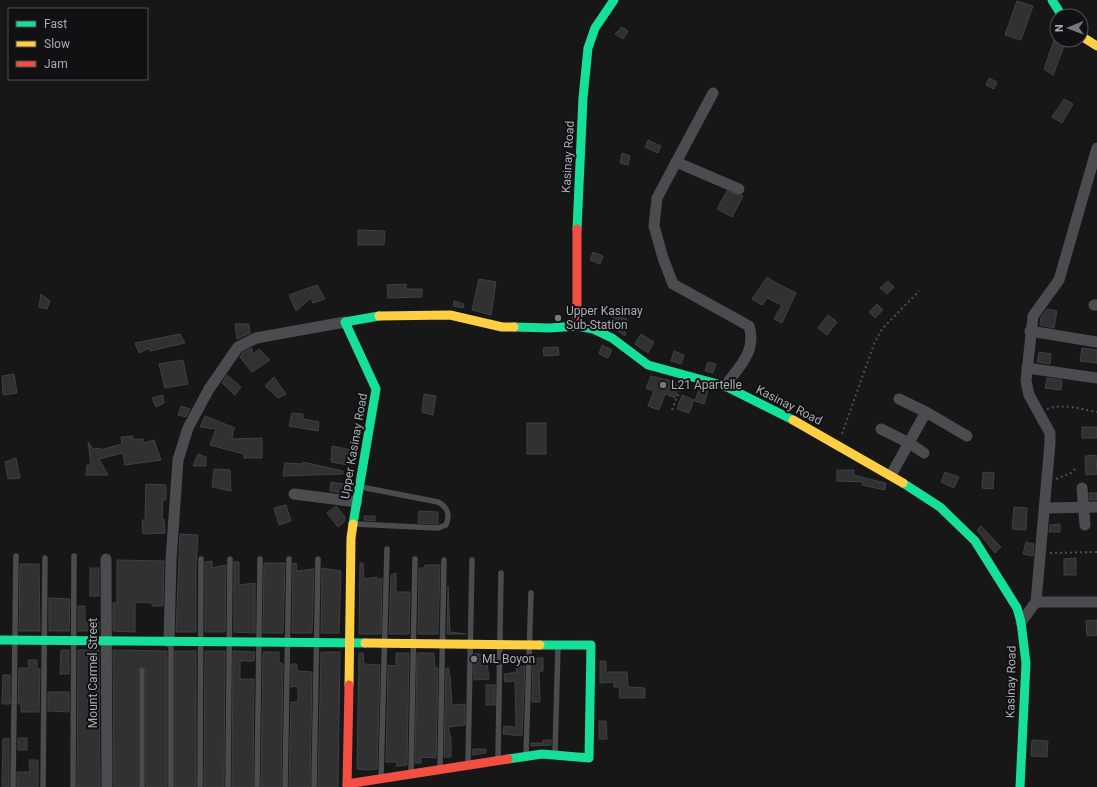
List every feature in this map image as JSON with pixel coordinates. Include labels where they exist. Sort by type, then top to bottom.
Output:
[{"type":"street","name":"Kasinay Road","points":[[614,0],[595,28],[588,48],[583,98],[577,234],[577,326],[593,329],[612,338],[648,365],[725,386],[792,419],[891,475],[940,507],[975,541],[1001,580],[1016,608],[1021,622],[1026,663],[1020,787]]},
{"type":"street","points":[[713,93],[657,198],[654,226],[663,258],[673,284],[749,326],[752,336],[751,350],[725,386]]},
{"type":"street","points":[[1021,622],[1036,602],[1046,508],[1050,433],[1029,395],[1026,380],[1032,316],[1059,280],[1097,148]]},
{"type":"street","points":[[676,162],[739,189]]},
{"type":"street","points":[[170,642],[171,560],[178,460],[188,428],[209,389],[238,347],[256,338],[379,316],[450,315],[502,327],[550,328],[577,326]]},
{"type":"street","name":"Upper Kasinay Road","points":[[345,322],[376,389],[353,524],[351,556],[347,785]]},
{"type":"street","points":[[1030,331],[1097,342]]},
{"type":"street","points":[[1027,368],[1097,378]]},
{"type":"street","points":[[899,399],[926,412],[967,436]]},
{"type":"street","points":[[891,475],[926,412]]},
{"type":"street","points":[[881,429],[909,443],[924,453]]},
{"type":"street","points":[[1082,488],[1085,507],[1085,525]]},
{"type":"street","points":[[294,494],[357,502]]},
{"type":"street","points":[[1046,508],[1097,507]]},
{"type":"street","name":"Mount Carmel Street","points":[[106,559],[107,787]]},
{"type":"street","points":[[1036,602],[1097,602]]},
{"type":"street","points":[[0,640],[591,645],[589,758],[526,756],[347,785]]},
{"type":"lane","points":[[353,524],[438,528],[446,525],[449,519],[445,508],[438,502],[359,487]]},
{"type":"lane","points":[[381,779],[387,549]]},
{"type":"lane","points":[[13,787],[16,556]]},
{"type":"lane","points":[[72,787],[74,556]]},
{"type":"lane","points":[[43,787],[45,558]]},
{"type":"lane","points":[[200,787],[201,559]]},
{"type":"lane","points":[[228,787],[230,559]]},
{"type":"lane","points":[[257,787],[260,559]]},
{"type":"lane","points":[[285,787],[289,559]]},
{"type":"lane","points":[[314,787],[318,559]]},
{"type":"lane","points":[[411,774],[415,559]]},
{"type":"lane","points":[[440,770],[444,560]]},
{"type":"lane","points":[[468,766],[472,560]]},
{"type":"lane","points":[[498,761],[501,573]]},
{"type":"lane","points":[[526,756],[531,593]]},
{"type":"lane","points":[[170,642],[171,787]]},
{"type":"lane","points":[[555,756],[558,645]]},
{"type":"lane","points":[[142,670],[142,787]]},
{"type":"path","points":[[838,444],[874,344],[882,329],[919,291]]},
{"type":"path","points":[[672,410],[685,376]]},
{"type":"path","points":[[1038,413],[1058,406],[1097,412]]},
{"type":"path","points":[[1047,482],[1066,475],[1075,469]]},
{"type":"path","points":[[1041,554],[1097,552]]},
{"type":"building","points":[[1017,1],[1033,6],[1021,40],[1005,35]]},
{"type":"building","points":[[622,27],[628,31],[623,39],[615,34]]},
{"type":"building","points":[[1051,48],[1063,48],[1053,75],[1044,69]]},
{"type":"building","points":[[989,78],[997,82],[994,89],[986,85]]},
{"type":"building","points":[[1064,99],[1073,104],[1062,123],[1052,117]]},
{"type":"building","points":[[648,140],[661,146],[658,153],[645,147]]},
{"type":"building","points":[[622,153],[630,156],[628,165],[620,163]]},
{"type":"building","points":[[727,191],[743,196],[732,217],[717,209]]},
{"type":"building","points":[[358,230],[385,231],[384,245],[358,245]]},
{"type":"building","points":[[593,252],[603,256],[600,264],[590,260]]},
{"type":"building","points":[[767,277],[796,293],[782,323],[774,319],[782,305],[767,298],[762,305],[752,299]]},
{"type":"building","points":[[479,279],[496,282],[491,315],[472,310]]},
{"type":"building","points":[[888,281],[894,287],[887,294],[880,288]]},
{"type":"building","points":[[406,284],[406,289],[422,289],[422,297],[388,298],[387,285]]},
{"type":"building","points":[[317,285],[325,299],[313,303],[311,298],[296,311],[289,295]]},
{"type":"building","points":[[41,294],[50,301],[47,309],[39,307]]},
{"type":"building","points":[[454,301],[464,304],[463,308],[453,306]]},
{"type":"building","points":[[877,304],[883,310],[875,318],[869,312]]},
{"type":"building","points":[[1047,309],[1057,311],[1054,328],[1040,325],[1041,317]]},
{"type":"building","points":[[613,315],[627,319],[625,336],[612,327]]},
{"type":"building","points":[[828,315],[837,322],[827,335],[818,328]]},
{"type":"building","points":[[235,324],[249,324],[250,333],[237,339]]},
{"type":"building","points":[[180,334],[185,343],[150,351],[149,348],[139,353],[135,343]]},
{"type":"building","points":[[641,334],[654,342],[648,353],[635,344]]},
{"type":"building","points":[[602,345],[612,350],[608,358],[599,354]]},
{"type":"building","points":[[558,347],[559,355],[544,356],[543,348]]},
{"type":"building","points":[[252,348],[252,355],[259,349],[270,360],[252,372],[240,357],[243,352]]},
{"type":"building","points":[[1082,348],[1097,350],[1097,363],[1080,361]]},
{"type":"building","points":[[674,351],[684,355],[681,364],[671,361]]},
{"type":"building","points":[[1039,352],[1051,354],[1050,364],[1037,362]]},
{"type":"building","points":[[183,360],[188,384],[165,388],[159,364]]},
{"type":"building","points":[[708,362],[716,364],[713,373],[705,371]]},
{"type":"building","points":[[14,374],[17,393],[3,395],[2,376]]},
{"type":"building","points":[[227,375],[241,387],[235,395],[222,383]]},
{"type":"building","name":"L21 Apartelle","points":[[651,376],[679,383],[675,398],[665,394],[659,410],[648,406],[654,391],[646,388]]},
{"type":"building","points":[[274,377],[286,394],[278,398],[265,386]]},
{"type":"building","points":[[1047,378],[1062,380],[1061,390],[1045,388]]},
{"type":"building","points":[[699,389],[708,391],[704,404],[695,401]]},
{"type":"building","points":[[424,394],[436,396],[433,415],[422,412]]},
{"type":"building","points":[[163,395],[164,403],[156,407],[152,398]]},
{"type":"building","points":[[682,395],[694,400],[689,413],[677,409]]},
{"type":"building","points":[[181,406],[190,409],[186,417],[178,415]]},
{"type":"building","points":[[292,413],[303,414],[303,419],[319,422],[318,431],[289,426]]},
{"type":"building","points":[[205,416],[235,428],[232,439],[262,438],[262,458],[244,458],[244,454],[210,445],[216,429],[200,427]]},
{"type":"building","points":[[527,423],[546,423],[546,454],[527,454]]},
{"type":"building","points":[[1082,427],[1097,427],[1097,438],[1082,438]]},
{"type":"building","points":[[133,436],[132,439],[143,439],[143,443],[154,440],[161,460],[125,465],[123,453],[99,459],[108,475],[86,475],[87,465],[91,465],[88,442],[93,449],[100,448],[100,450],[122,444],[121,437]]},
{"type":"building","points":[[332,446],[356,451],[354,466],[331,462]]},
{"type":"building","points":[[198,454],[206,457],[206,466],[193,466]]},
{"type":"building","points":[[1096,455],[1097,474],[1086,475],[1085,456]]},
{"type":"building","points":[[16,458],[20,478],[8,479],[5,462]]},
{"type":"building","points":[[303,462],[343,471],[343,474],[283,476],[285,463],[303,464]]},
{"type":"building","points":[[214,469],[230,470],[231,491],[212,487]]},
{"type":"building","points":[[837,470],[854,470],[854,475],[886,483],[885,490],[862,485],[863,482],[837,481]]},
{"type":"building","points":[[945,472],[959,477],[954,488],[941,482]]},
{"type":"building","points":[[983,472],[994,473],[993,489],[982,488]]},
{"type":"building","points":[[331,482],[350,485],[349,494],[330,491]]},
{"type":"building","points":[[146,484],[166,485],[166,500],[163,500],[162,519],[164,519],[165,533],[143,534],[142,520],[145,520]]},
{"type":"building","points":[[1089,493],[1097,493],[1097,500],[1090,500]]},
{"type":"building","points":[[286,505],[291,521],[279,525],[274,508]]},
{"type":"building","points":[[336,506],[345,517],[344,522],[338,527],[327,513]]},
{"type":"building","points":[[1014,507],[1027,508],[1026,530],[1012,529]]},
{"type":"building","points":[[419,511],[438,512],[438,524],[418,523]]},
{"type":"building","points":[[364,516],[375,516],[375,521],[364,520]]},
{"type":"building","points":[[1060,524],[1060,532],[1049,532],[1050,525]]},
{"type":"building","points":[[981,526],[1001,547],[995,553],[977,530]]},
{"type":"building","points":[[180,534],[198,535],[196,565],[196,632],[176,632]]},
{"type":"building","points":[[1026,542],[1034,544],[1033,556],[1023,554]]},
{"type":"building","points":[[1076,558],[1076,575],[1064,575],[1064,559]]},
{"type":"building","points":[[117,560],[164,561],[163,606],[152,606],[152,603],[135,602],[135,632],[113,631],[113,603],[117,603]]},
{"type":"building","points":[[212,561],[212,568],[226,565],[225,632],[205,632],[205,562]]},
{"type":"building","points":[[234,562],[239,562],[239,585],[255,583],[255,633],[234,632]]},
{"type":"building","points":[[264,563],[285,563],[283,633],[263,633]]},
{"type":"building","points":[[293,563],[297,564],[296,571],[314,569],[312,633],[292,633]]},
{"type":"building","points":[[360,563],[363,563],[364,579],[377,577],[377,580],[382,578],[381,634],[359,634]]},
{"type":"building","points":[[20,564],[39,564],[40,631],[19,631]]},
{"type":"building","points":[[425,565],[440,565],[438,634],[418,634],[419,568],[425,568]]},
{"type":"building","points":[[90,568],[99,568],[99,596],[90,596]]},
{"type":"building","points":[[322,568],[341,571],[339,633],[321,633]]},
{"type":"building","points":[[396,573],[396,592],[410,592],[409,634],[389,634],[391,575]]},
{"type":"building","points":[[448,586],[450,632],[466,634],[447,634]]},
{"type":"building","points":[[49,598],[70,599],[69,631],[49,631]]},
{"type":"building","points":[[78,606],[85,606],[85,621],[99,621],[99,631],[78,631]]},
{"type":"building","points":[[1097,620],[1097,635],[1087,636],[1086,621]]},
{"type":"building","points":[[61,650],[69,650],[69,674],[60,674]]},
{"type":"building","points":[[78,650],[99,650],[100,787],[77,787]]},
{"type":"building","points":[[113,650],[167,651],[167,787],[146,787],[146,671],[142,667],[138,671],[138,787],[114,787]]},
{"type":"building","points":[[175,651],[196,651],[196,787],[175,787]]},
{"type":"building","points":[[205,651],[225,651],[224,787],[204,787]]},
{"type":"building","points":[[233,651],[255,652],[254,661],[240,661],[240,679],[254,679],[253,787],[232,787]]},
{"type":"building","points":[[263,652],[279,652],[279,662],[283,664],[281,787],[261,787]]},
{"type":"building","points":[[321,652],[340,652],[338,787],[318,787]]},
{"type":"building","points":[[359,653],[363,653],[364,664],[380,665],[377,769],[357,769]]},
{"type":"building","points":[[396,653],[409,653],[407,765],[400,766],[396,766],[397,762],[386,762],[388,665],[396,666]]},
{"type":"building","points":[[417,653],[434,653],[435,668],[438,668],[436,758],[421,757],[421,763],[415,763]]},
{"type":"building","points":[[474,654],[486,654],[489,679],[474,680]]},
{"type":"building","points":[[533,658],[543,658],[543,671],[539,671],[540,702],[532,702]]},
{"type":"building","points":[[28,660],[37,660],[37,669],[40,669],[39,712],[21,712],[21,704],[18,704],[19,668],[29,668]]},
{"type":"building","points":[[600,661],[606,661],[606,672],[627,672],[628,687],[645,688],[645,698],[620,698],[619,687],[614,687],[614,682],[600,683]]},
{"type":"building","points":[[291,664],[297,664],[297,671],[312,672],[310,787],[289,787],[291,702],[298,702],[298,686],[291,687]]},
{"type":"building","points":[[525,666],[522,736],[503,734],[504,726],[516,727],[515,681],[505,682],[504,674],[517,672],[516,667]]},
{"type":"building","points":[[446,668],[449,668],[452,705],[465,704],[465,725],[448,727],[451,738],[451,757],[444,757]]},
{"type":"building","points":[[3,675],[10,675],[10,704],[2,704]]},
{"type":"building","points":[[486,685],[495,685],[495,705],[486,705]]},
{"type":"building","points":[[48,692],[69,692],[69,712],[48,711]]},
{"type":"building","points":[[599,721],[606,721],[607,739],[599,739]]},
{"type":"building","points":[[9,738],[9,787],[2,787],[3,739]]},
{"type":"building","points":[[18,738],[27,738],[27,750],[18,750]]},
{"type":"building","points":[[543,740],[551,740],[551,745],[531,746],[531,743],[543,743]]},
{"type":"building","points":[[1032,740],[1048,741],[1047,757],[1031,756]]},
{"type":"building","points":[[473,749],[486,749],[486,753],[472,755]]},
{"type":"building","points":[[29,760],[38,760],[38,787],[17,787],[17,772],[30,772]]},
{"type":"traffic: fast","points":[[577,229],[583,98],[588,48],[595,28],[614,0]]},
{"type":"traffic: fast","points":[[1052,0],[1057,8]]},
{"type":"traffic: fast","points":[[353,524],[376,389],[345,322],[379,316]]},
{"type":"traffic: fast","points":[[514,327],[550,328],[577,326],[593,329],[612,338],[648,365],[725,386],[793,420]]},
{"type":"traffic: fast","points":[[903,483],[940,507],[975,541],[1017,608],[1021,622],[1026,663],[1020,787]]},
{"type":"traffic: fast","points":[[0,640],[365,643]]},
{"type":"traffic: fast","points":[[508,759],[542,754],[589,758],[591,645],[540,645]]},
{"type":"traffic: slow","points":[[1089,41],[1097,46]]},
{"type":"traffic: slow","points":[[379,316],[450,315],[502,327],[514,327]]},
{"type":"traffic: slow","points":[[793,420],[903,483]]},
{"type":"traffic: slow","points":[[349,685],[351,538],[353,524]]},
{"type":"traffic: slow","points":[[365,643],[540,645]]},
{"type":"traffic: jam","points":[[577,229],[577,326]]},
{"type":"traffic: jam","points":[[347,787],[349,685]]},
{"type":"traffic: jam","points":[[347,784],[508,759]]},
{"type":"place","name":"Upper Kasinay Sub-Station","points":[[558,318]]},
{"type":"place","name":"L21 Apartelle","points":[[663,385]]},
{"type":"place","name":"ML Boyon","points":[[474,659]]}]
